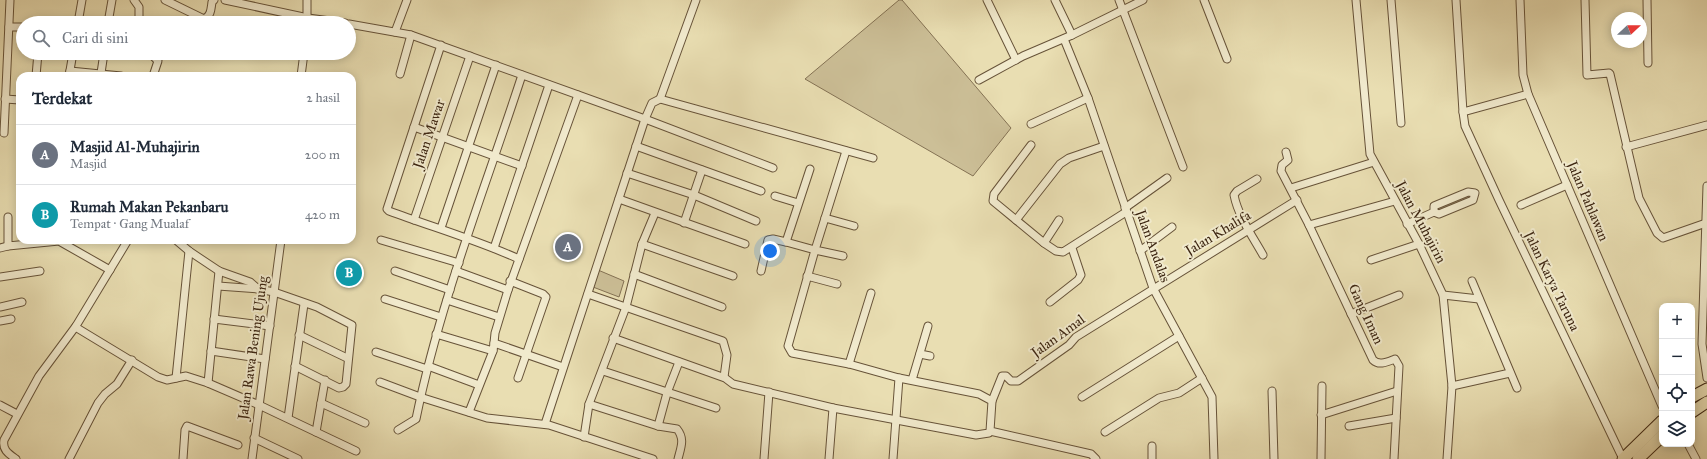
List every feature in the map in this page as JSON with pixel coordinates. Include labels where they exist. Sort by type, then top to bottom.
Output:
[{"type":"main road","points":[[1695,395],[1707,389]]},
{"type":"main road","points":[[1694,411],[1707,402]]},
{"type":"main road","points":[[1623,459],[1659,424]]},
{"type":"main road","points":[[1638,459],[1659,439]]},
{"type":"street","points":[[4,133],[4,57],[9,27],[10,0]]},
{"type":"street","points":[[79,16],[82,0]]},
{"type":"street","points":[[109,16],[112,0]]},
{"type":"street","points":[[134,0],[139,7],[139,16]]},
{"type":"street","points":[[165,0],[196,16]]},
{"type":"street","points":[[208,16],[214,0]]},
{"type":"street","points":[[225,0],[291,16]]},
{"type":"street","points":[[307,0],[307,16]]},
{"type":"street","points":[[395,32],[407,0]]},
{"type":"street","points":[[660,99],[696,0]]},
{"type":"street","points":[[987,0],[1016,60]]},
{"type":"street","points":[[1055,0],[1072,35]]},
{"type":"street","points":[[1119,0],[1182,167]]},
{"type":"street","points":[[979,80],[1016,60],[1064,39],[1144,0]]},
{"type":"street","points":[[1204,0],[1227,60]]},
{"type":"street","name":"Jalan Muhajirin","points":[[1356,0],[1370,154],[1419,244],[1443,295],[1452,386],[1447,459]]},
{"type":"street","points":[[1391,0],[1401,123]]},
{"type":"street","name":"Jalan Karya Taruna","points":[[1456,0],[1465,126],[1623,459]]},
{"type":"street","name":"Jalan Pahlawan","points":[[1520,0],[1523,75],[1528,94],[1659,399]]},
{"type":"street","points":[[1585,0],[1586,75],[1610,73],[1639,198],[1662,238],[1706,223]]},
{"type":"street","points":[[1647,0],[1648,63]]},
{"type":"street","points":[[356,25],[412,35],[645,119],[773,168]]},
{"type":"street","points":[[9,27],[16,27]]},
{"type":"street","points":[[400,74],[412,35]]},
{"type":"street","name":"Jalan Andalas","points":[[1064,39],[1088,98],[1153,288],[1212,398],[1214,459]]},
{"type":"street","points":[[441,45],[387,209],[494,248],[519,259]]},
{"type":"street","name":"Jalan Mawar","points":[[414,220],[470,56]]},
{"type":"street","points":[[36,72],[37,60]]},
{"type":"street","points":[[70,72],[72,60]]},
{"type":"street","points":[[101,72],[103,60]]},
{"type":"street","points":[[154,72],[157,60]]},
{"type":"street","points":[[302,72],[303,60]]},
{"type":"street","points":[[441,228],[496,65]]},
{"type":"street","points":[[398,430],[416,419],[420,397],[441,317],[466,238],[522,75]]},
{"type":"street","points":[[494,248],[549,85]]},
{"type":"street","points":[[1464,112],[1528,94]]},
{"type":"street","points":[[469,412],[493,347],[499,317],[510,281],[578,95]]},
{"type":"street","points":[[1031,124],[1088,98]]},
{"type":"street","points":[[5,99],[16,100]]},
{"type":"street","points":[[545,424],[645,119],[652,103],[660,99],[873,158]]},
{"type":"street","points":[[1626,147],[1707,125]]},
{"type":"street","points":[[414,127],[522,166]]},
{"type":"street","points":[[1031,145],[993,197],[995,205],[1044,243],[1059,252],[1072,248],[1126,210],[1167,178]]},
{"type":"street","points":[[636,146],[761,191]]},
{"type":"street","points":[[1016,220],[1060,164],[1069,158],[1104,146]]},
{"type":"street","points":[[846,151],[807,276],[788,346],[789,350],[792,353],[848,364],[900,378],[979,394],[992,401],[990,431]]},
{"type":"street","name":"Gang Iman","points":[[1286,152],[1288,160],[1281,167],[1372,360],[1376,363],[1395,359],[1398,361],[1399,366],[1394,459]]},
{"type":"street","points":[[1291,188],[1374,162]]},
{"type":"street","points":[[786,242],[810,169]]},
{"type":"street","points":[[684,223],[702,170]]},
{"type":"street","points":[[627,173],[694,195],[756,221]]},
{"type":"street","points":[[1257,179],[1237,191],[1234,195],[1235,201],[1263,255]]},
{"type":"street","points":[[1521,205],[1567,185]]},
{"type":"street","points":[[1707,186],[1702,344],[1707,378]]},
{"type":"street","points":[[1408,224],[1434,212],[1439,214],[1473,200],[1475,193],[1468,192],[1434,206],[1434,212]]},
{"type":"street","points":[[775,196],[798,204]]},
{"type":"street","points":[[619,199],[745,244]]},
{"type":"street","name":"Jalan Khalifa","points":[[1153,288],[1297,200]]},
{"type":"street","points":[[1309,225],[1396,201]]},
{"type":"street","points":[[584,437],[589,404],[603,371],[613,338],[626,307],[642,244],[655,213]]},
{"type":"street","points":[[8,217],[8,246]]},
{"type":"street","points":[[825,218],[854,226]]},
{"type":"street","points":[[1044,243],[1059,220]]},
{"type":"street","points":[[1140,251],[1172,227]]},
{"type":"street","points":[[761,271],[768,240],[773,239],[844,256]]},
{"type":"street","points":[[381,240],[459,263]]},
{"type":"street","points":[[0,248],[19,244]]},
{"type":"street","points":[[64,244],[110,270]]},
{"type":"street","points":[[16,459],[5,450],[3,445],[18,414],[39,376],[76,326],[126,244]]},
{"type":"street","points":[[181,244],[219,271],[250,282],[258,289]]},
{"type":"street","name":"Jalan Rawa Bening Ujung","points":[[252,459],[280,244]]},
{"type":"street","points":[[642,244],[733,276]]},
{"type":"street","points":[[1371,260],[1419,244]]},
{"type":"street","points":[[1050,302],[1078,280],[1081,275],[1072,248]]},
{"type":"street","points":[[176,378],[189,251]]},
{"type":"street","points":[[0,277],[40,271]]},
{"type":"street","points":[[208,383],[219,271]]},
{"type":"street","points":[[395,271],[450,290]]},
{"type":"street","points":[[456,271],[508,290]]},
{"type":"street","points":[[634,274],[722,307]]},
{"type":"street","points":[[807,276],[837,284]]},
{"type":"street","points":[[510,281],[543,294],[546,297],[518,378]]},
{"type":"street","points":[[1472,281],[1517,388]]},
{"type":"street","points":[[218,286],[258,289],[274,292],[304,304],[317,307],[352,325],[347,358],[346,384],[343,387],[338,388],[325,380],[295,366]]},
{"type":"street","name":"Jalan Amal","points":[[992,401],[1002,376],[1018,381],[1069,345],[1076,337],[1153,288]]},
{"type":"street","points":[[848,364],[871,293]]},
{"type":"street","points":[[588,294],[723,341],[727,355],[724,378]]},
{"type":"street","points":[[1351,314],[1399,295]]},
{"type":"street","points":[[1443,295],[1479,299]]},
{"type":"street","points":[[385,298],[441,317]]},
{"type":"street","points":[[447,300],[499,317]]},
{"type":"street","points":[[0,307],[22,302]]},
{"type":"street","points":[[288,418],[304,304]]},
{"type":"street","points":[[0,311],[1,321],[11,319]]},
{"type":"street","points":[[214,319],[270,326]]},
{"type":"street","points":[[76,326],[158,377],[167,380],[186,376],[208,383],[288,418],[356,451]]},
{"type":"street","points":[[912,380],[928,326]]},
{"type":"street","points":[[436,334],[527,354],[563,368]]},
{"type":"street","points":[[299,335],[347,358]]},
{"type":"street","points":[[1082,397],[1179,336]]},
{"type":"street","points":[[613,338],[724,378],[733,384],[833,408],[976,435],[989,433],[990,431],[1091,454],[1096,459]]},
{"type":"street","points":[[211,351],[265,359]]},
{"type":"street","points":[[376,352],[428,367],[479,385]]},
{"type":"street","points":[[920,354],[930,356]]},
{"type":"street","points":[[69,459],[98,403],[105,394],[117,384],[132,360]]},
{"type":"street","points":[[658,426],[667,393],[679,362]]},
{"type":"street","points":[[603,371],[716,408]]},
{"type":"street","points":[[1452,386],[1510,372]]},
{"type":"street","points":[[893,459],[900,378]]},
{"type":"street","points":[[1105,432],[1160,398],[1179,393],[1202,378]]},
{"type":"street","points":[[316,432],[325,380]]},
{"type":"street","points":[[380,382],[420,397],[487,418],[545,424],[653,459]]},
{"type":"street","points":[[1321,459],[1322,386]]},
{"type":"street","points":[[1272,391],[1274,459]]},
{"type":"street","points":[[1321,414],[1397,391]]},
{"type":"street","points":[[764,459],[769,392]]},
{"type":"street","points":[[321,403],[365,423]]},
{"type":"street","points":[[589,404],[658,426],[677,429],[682,435],[682,443],[678,459]]},
{"type":"street","points":[[0,405],[18,414]]},
{"type":"street","points":[[829,459],[833,408]]},
{"type":"street","points":[[1349,426],[1396,418]]},
{"type":"street","points":[[183,459],[185,430],[187,426],[238,444]]},
{"type":"street","points":[[254,438],[298,459]]},
{"type":"street","points":[[1152,446],[1152,459]]},
{"type":"street","points":[[1690,447],[1696,459]]},
{"type":"shaded area","points":[[899,0],[902,0],[1011,128],[973,176],[805,79]]},
{"type":"shaded area","points":[[598,270],[624,281],[619,297],[593,287]]},
{"type":"place","name":"Masjid Al-Muhajirin","points":[[568,247]]},
{"type":"place","name":"Rumah Makan Pekanbaru","points":[[349,273]]}]
